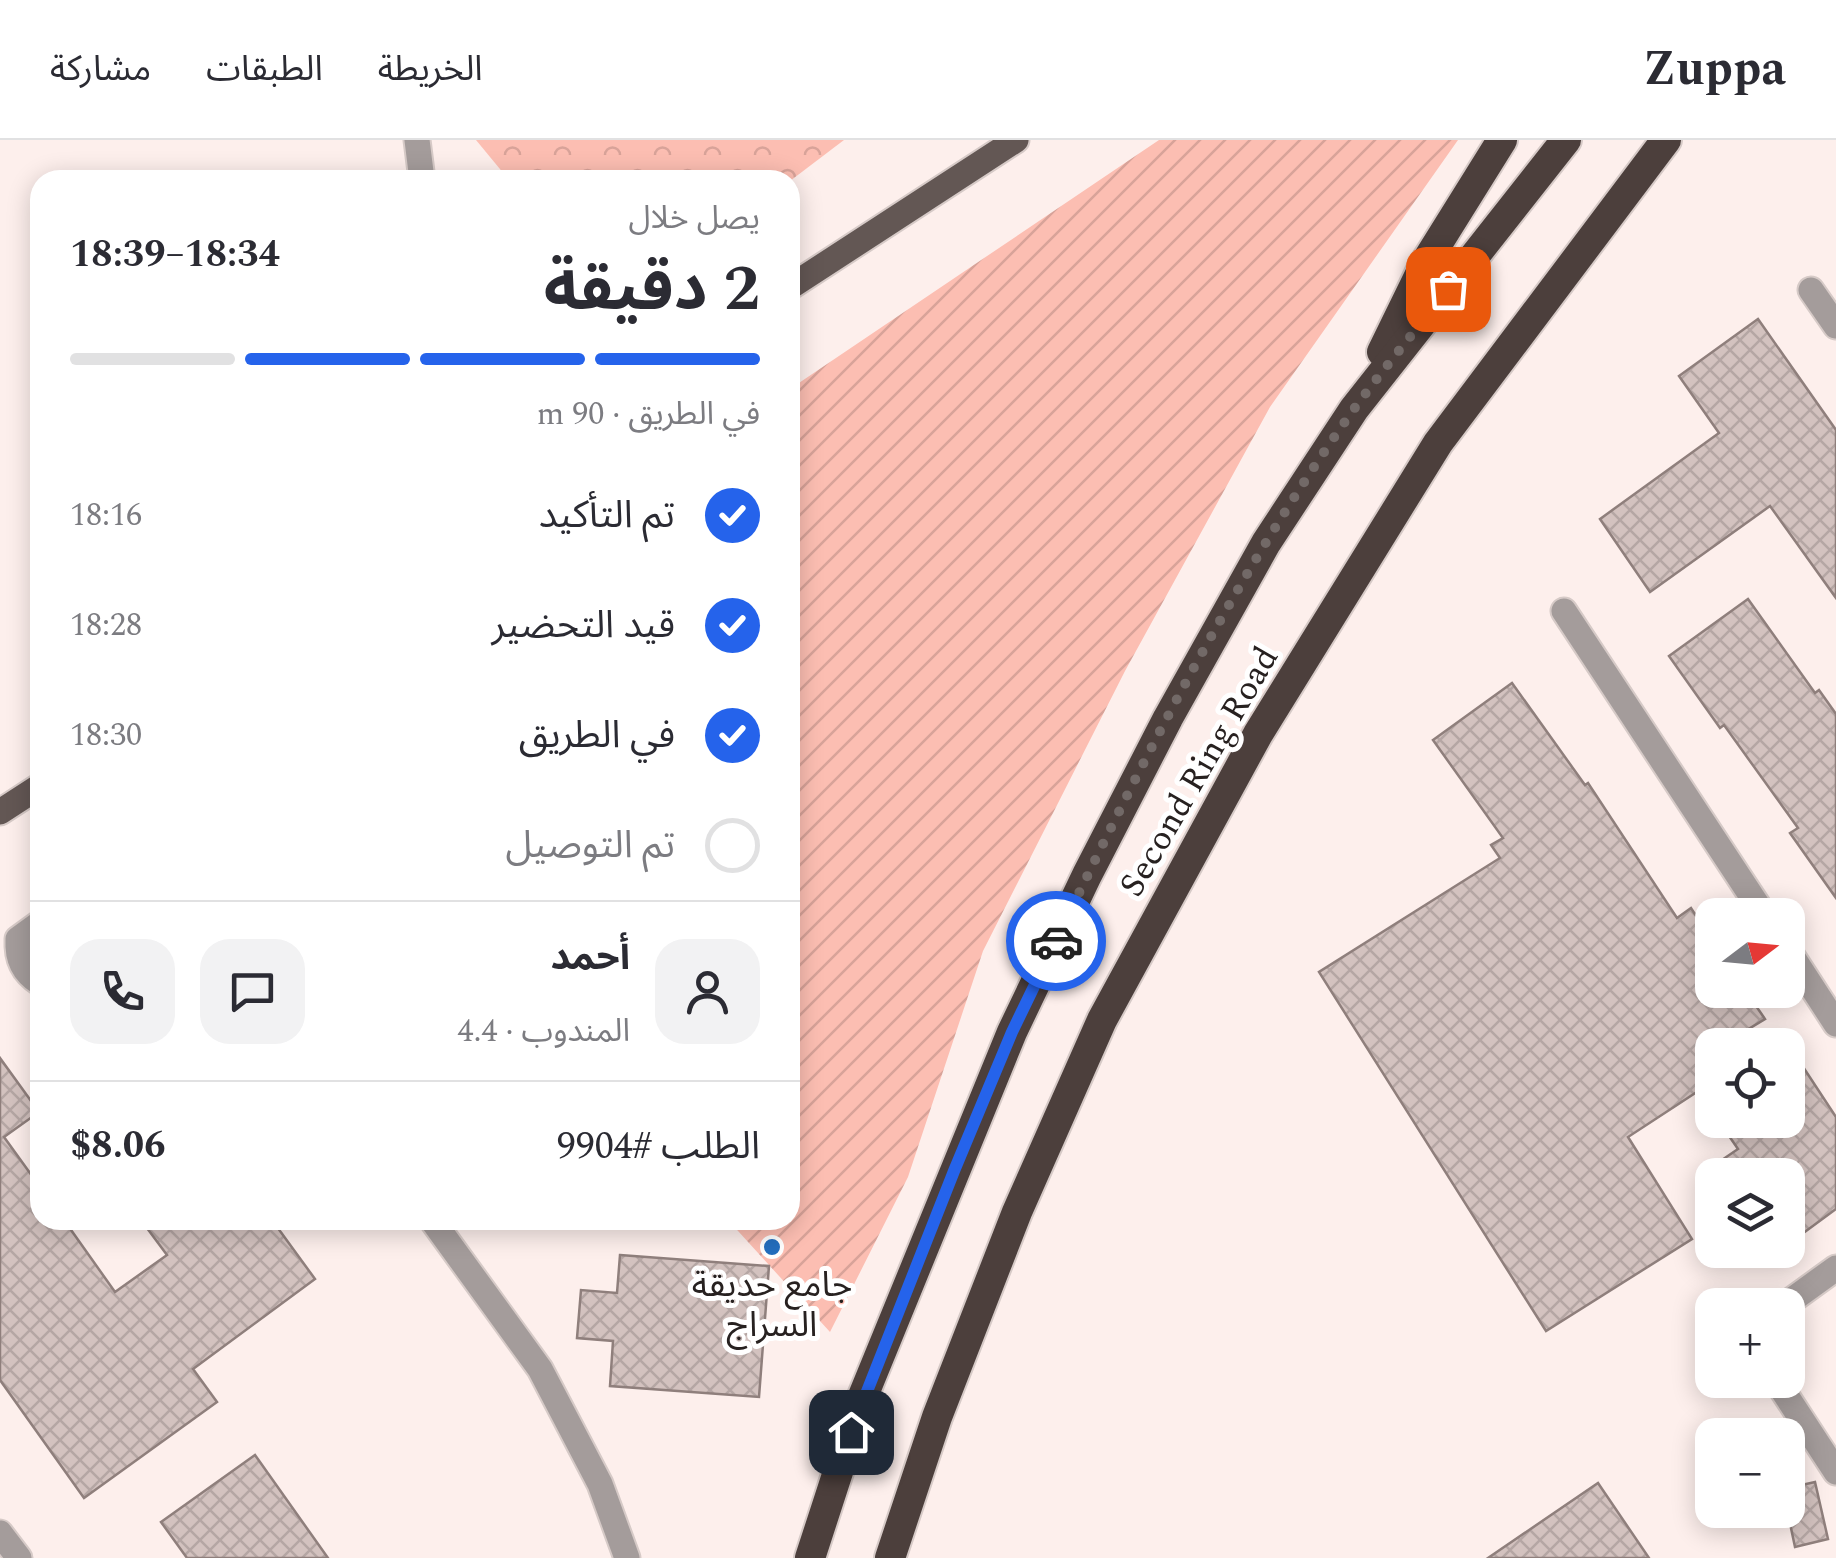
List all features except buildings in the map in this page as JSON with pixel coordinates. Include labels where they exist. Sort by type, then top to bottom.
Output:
[{"type":"highway","points":[[1354,408],[1426,262],[1502,140]]},
{"type":"highway","name":"Second Ring Road","points":[[810,1558],[861,1401],[990,1084],[1046,962],[1177,702],[1266,543],[1354,408],[1566,140]]},
{"type":"highway","name":"Second Ring Road","points":[[890,1558],[937,1416],[1017,1212],[1102,1020],[1230,785],[1438,443],[1666,140]]},
{"type":"main road","points":[[800,280],[1016,140]]},
{"type":"main road","points":[[0,812],[30,792]]},
{"type":"street","points":[[417,140],[421,170]]},
{"type":"street","points":[[1811,290],[1836,326]]},
{"type":"street","points":[[1564,611],[1753,898]]},
{"type":"street","points":[[30,930],[18,939],[18,956],[30,975]]},
{"type":"street","points":[[1805,976],[1836,1024]]},
{"type":"street","points":[[439,1230],[540,1368],[600,1484],[627,1558]]},
{"type":"street","points":[[1805,1290],[1836,1268]]},
{"type":"street","points":[[1788,1398],[1836,1472]]},
{"type":"street","points":[[0,1533],[19,1558]]},
{"type":"green space","points":[[476,140],[844,140],[800,173],[800,170],[501,170]]},
{"type":"green space","points":[[1159,140],[1458,140],[1270,407],[1125,671],[983,951],[908,1177],[830,1332],[737,1230],[800,1230],[800,382]]},
{"type":"way so far","points":[[1056,941],[1168,718],[1266,543],[1354,408],[1448,289]]},
{"type":"place","name":"جامع حديقة السراج","points":[[772,1247]]},
{"type":"route","points":[[851,1432],[1012,1032],[1056,941]]}]
